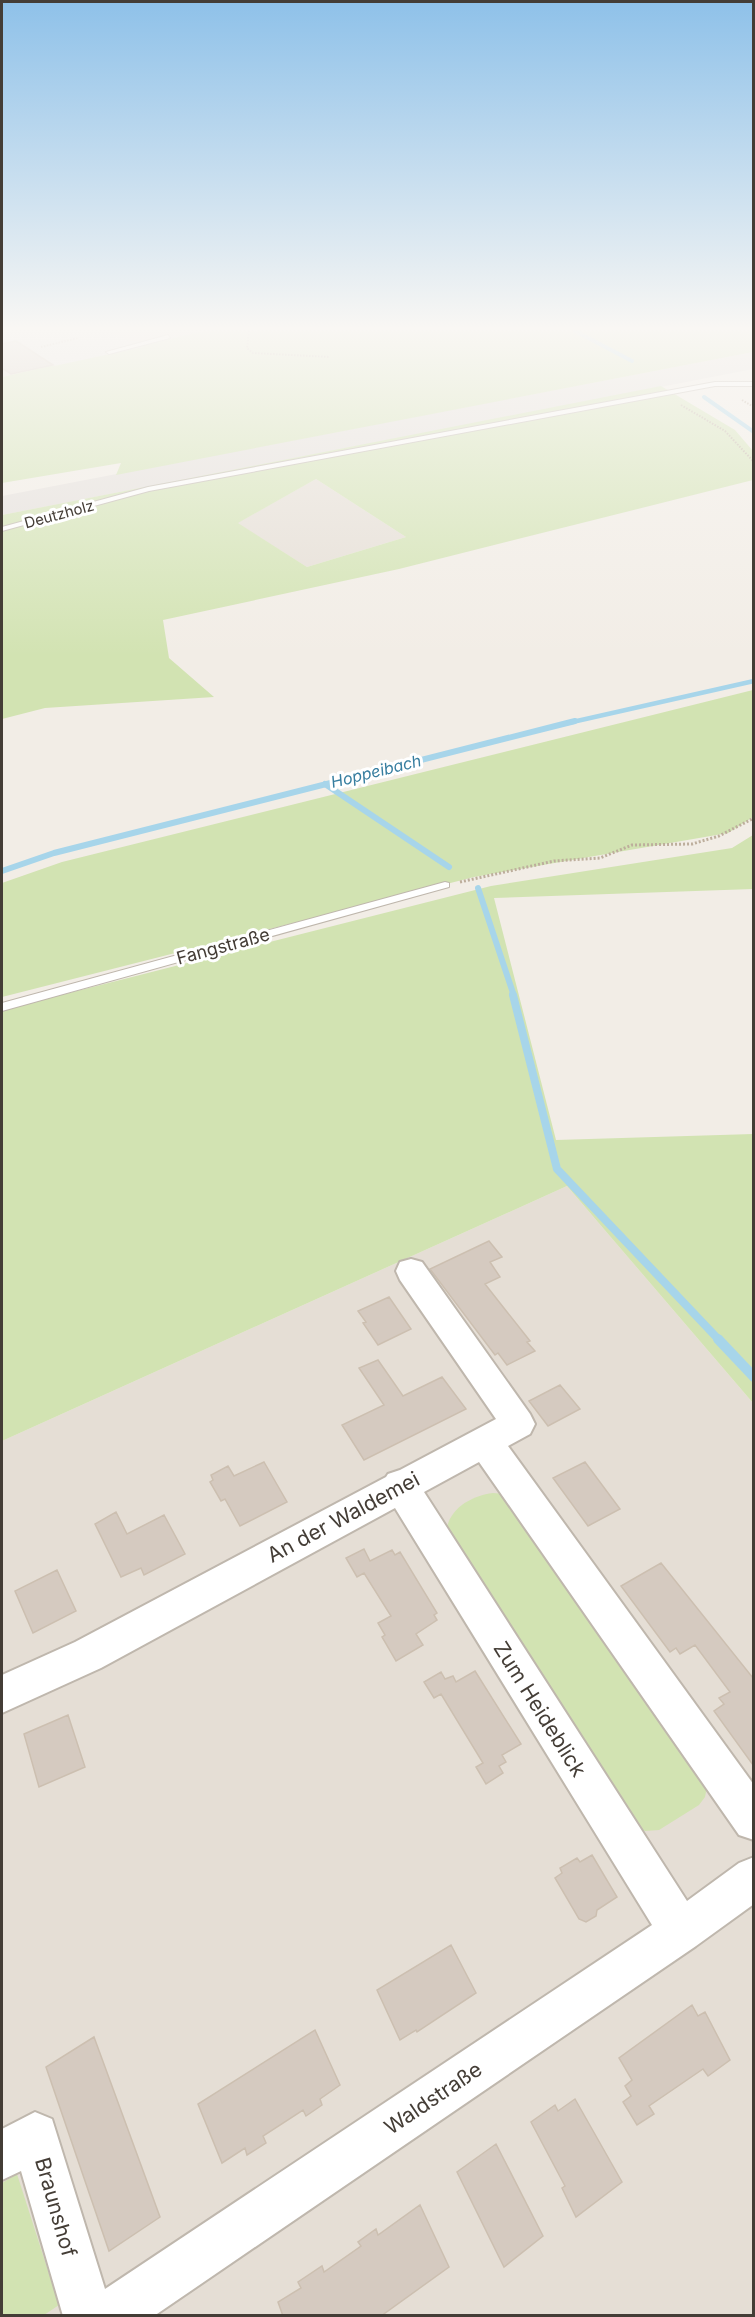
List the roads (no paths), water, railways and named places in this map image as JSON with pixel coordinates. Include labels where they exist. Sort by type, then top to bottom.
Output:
[{"type":"street","name":"An der Waldemei","points":[[2,1694],[88,1655],[400,1485],[518,1424],[411,1271]]},
{"type":"street","points":[[485,1442],[753,1820]]},
{"type":"street","name":"Zum Heideblick","points":[[400,1485],[681,1931]]},
{"type":"street","name":"Waldstraße","points":[[109,2316],[681,1931],[753,1878]]},
{"type":"street","name":"Braunshof","points":[[2,2156],[35,2136],[88,2316]]},
{"type":"lane","name":"Deutzholz","points":[[2,529],[148,489],[418,439]]},
{"type":"lane","name":"Fangstraße","points":[[2,1007],[445,885]]},
{"type":"waterway","name":"Hoppeibach","points":[[568,723],[754,681]]},
{"type":"waterway","name":"Hoppeibach","points":[[325,784],[575,721]]},
{"type":"waterway","name":"Hoppeibach","points":[[2,871],[54,853],[325,784]]},
{"type":"waterway","points":[[325,784],[449,867]]},
{"type":"waterway","points":[[478,888],[514,996]]},
{"type":"waterway","points":[[513,995],[557,1169],[720,1341]]},
{"type":"waterway","points":[[718,1339],[754,1377]]}]
